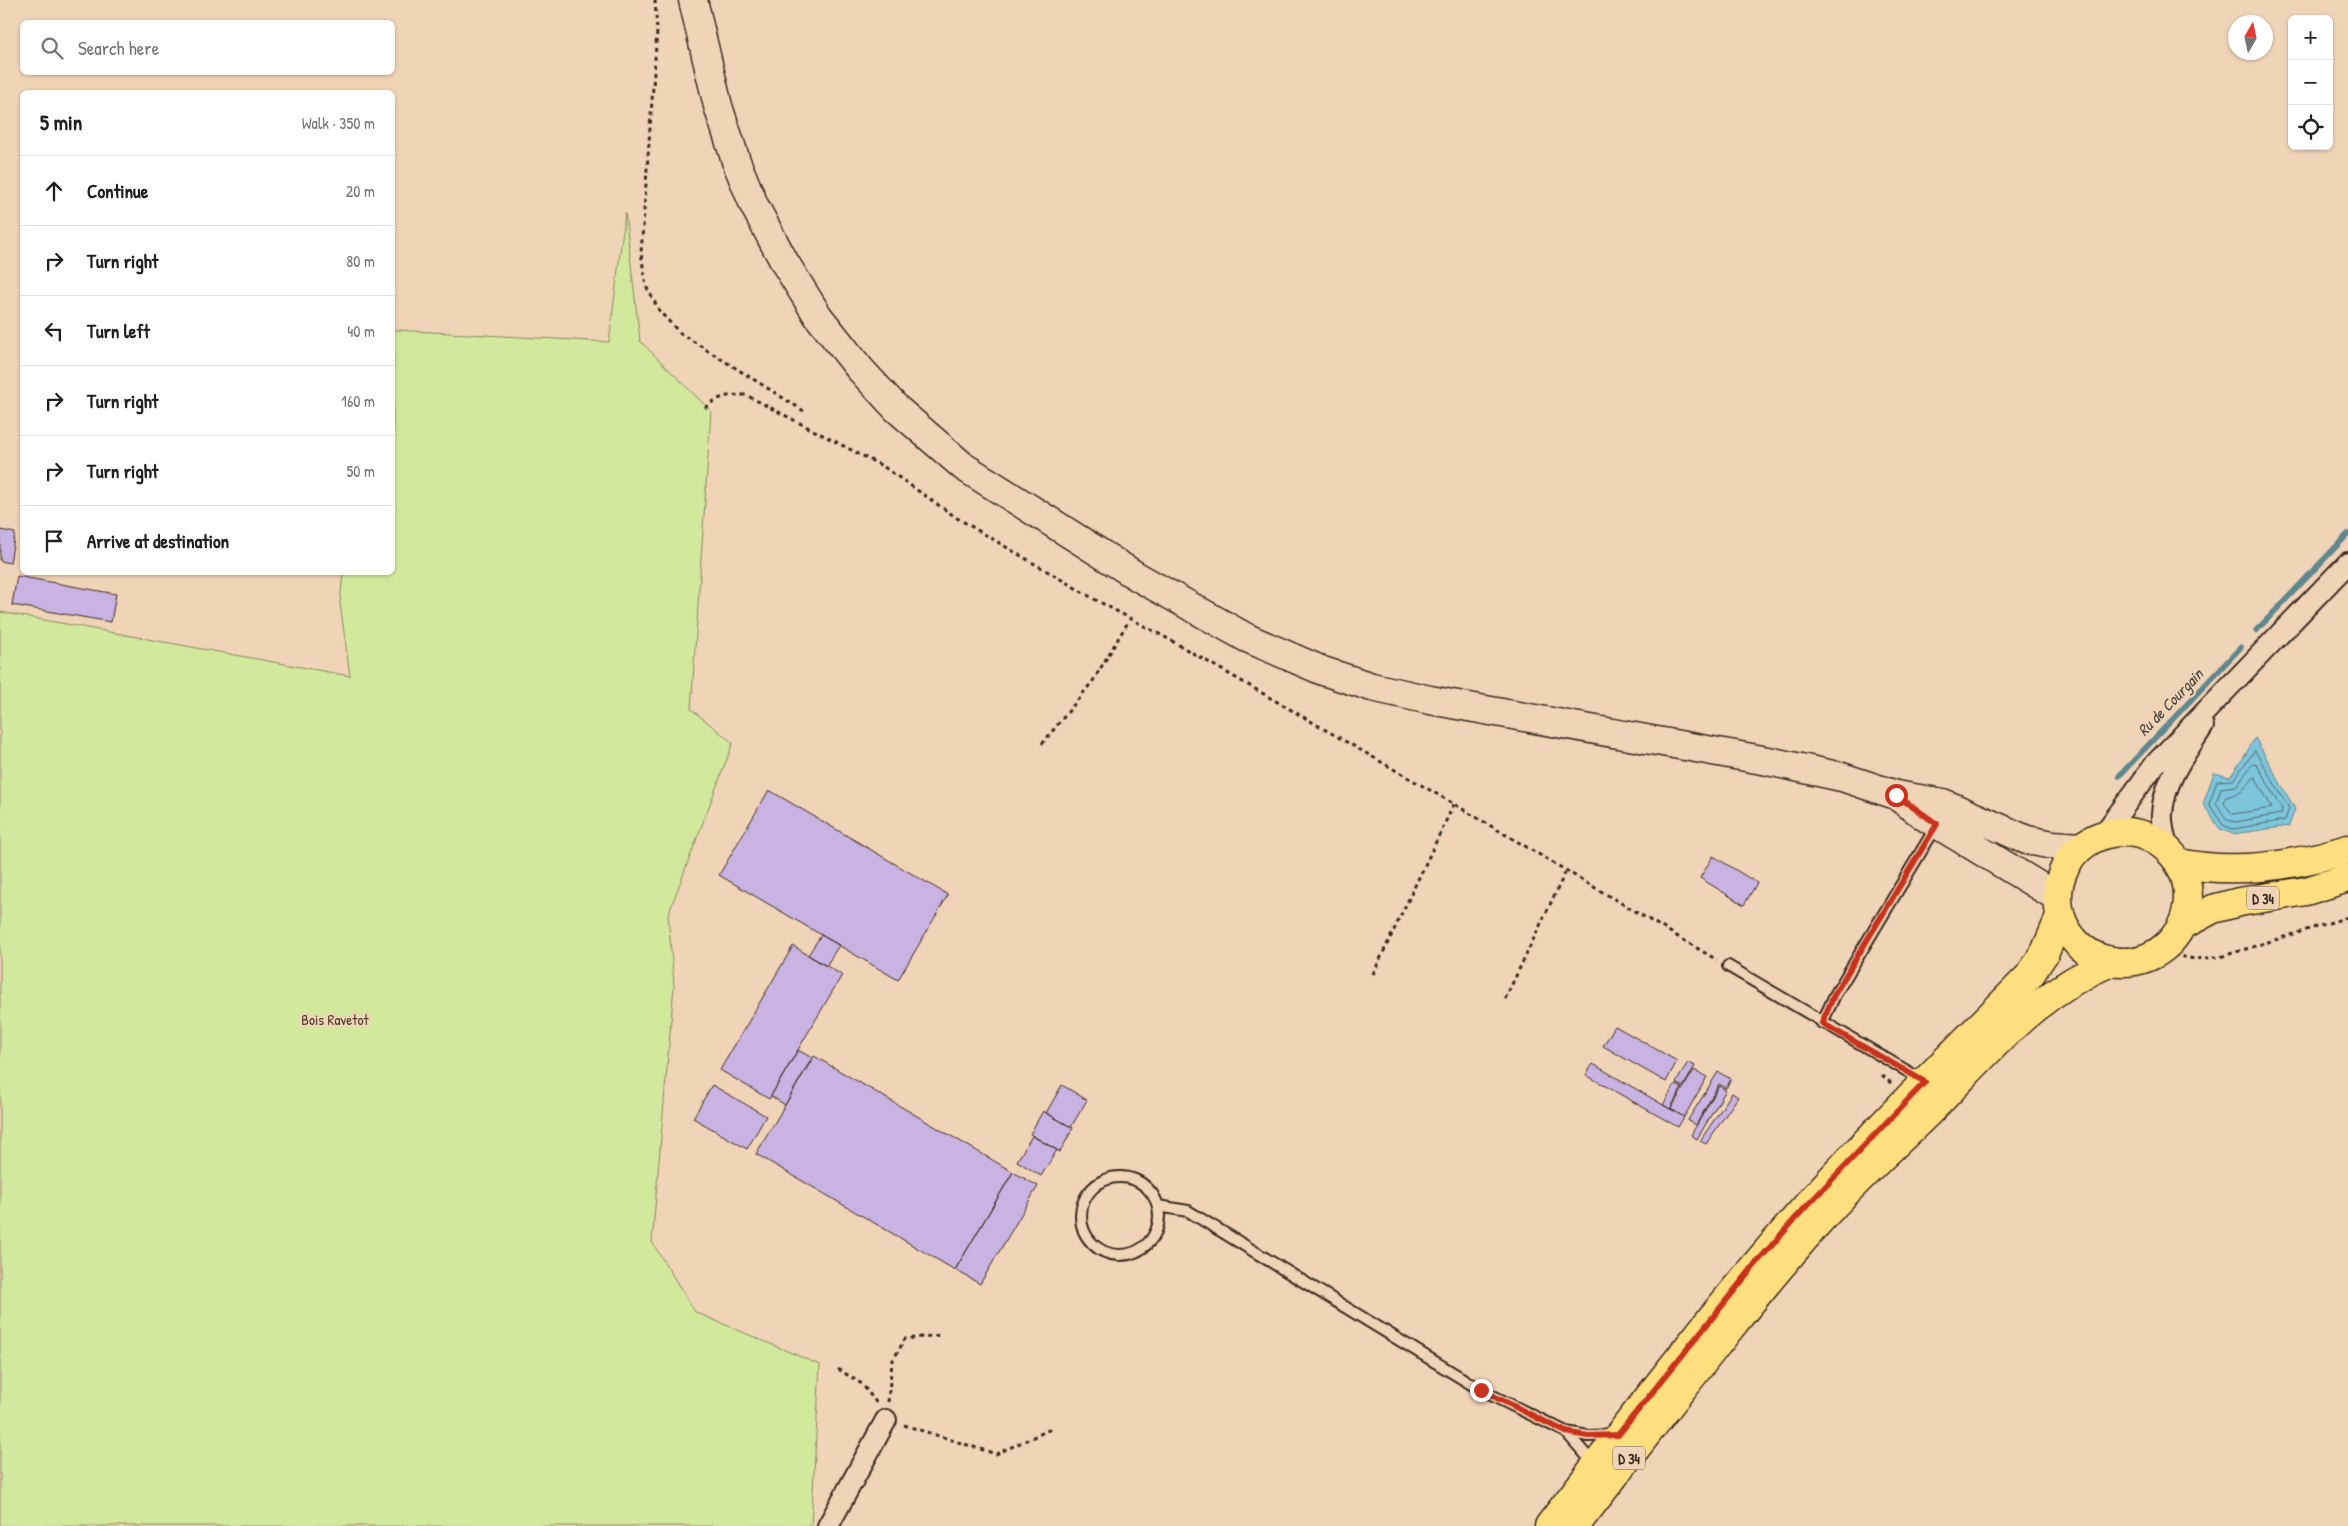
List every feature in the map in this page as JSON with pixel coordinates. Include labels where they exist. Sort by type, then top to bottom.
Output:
[{"type":"main road","points":[[693,0],[718,106],[736,162],[754,206],[785,263],[818,316],[860,369],[897,409],[964,467],[1138,577],[1247,638],[1323,671],[1372,686],[1430,700],[1768,761],[1842,778],[1896,795],[1943,803],[2027,840],[2053,845],[2092,841],[2124,832],[2139,834],[2154,840],[2173,856],[2187,884],[2188,905],[2181,926],[2172,941],[2158,952],[2129,962],[2113,961],[2096,956],[2080,946],[2068,933],[2059,907],[2060,878],[2068,861],[2092,841]]},
{"type":"main road","points":[[1896,795],[2059,907]]},
{"type":"main road","name":"D 34","points":[[2173,856],[2224,870],[2248,869],[2313,860],[2348,849]]},
{"type":"main road","name":"D 34","points":[[2181,926],[2213,909],[2306,890],[2348,878]]},
{"type":"main road","name":"D 34","points":[[1557,1524],[1595,1465],[1758,1261],[1796,1217],[2034,971],[2046,952],[2059,907]]},
{"type":"main road","name":"D 34","points":[[1557,1524],[1824,1216],[1941,1100],[1984,1052],[2020,1019],[2054,992],[2088,972],[2113,961]]},
{"type":"street","points":[[2092,841],[2156,763],[2348,563]]},
{"type":"street","points":[[2173,856],[2162,816],[2164,795],[2170,780],[2222,694]]},
{"type":"street","points":[[828,1526],[886,1420]]},
{"type":"lane","points":[[1822,1023],[1834,995],[1937,824]]},
{"type":"lane","points":[[1728,966],[1925,1082]]},
{"type":"lane","points":[[1121,1177],[1133,1179],[1144,1185],[1153,1194],[1158,1206],[1160,1219],[1156,1232],[1149,1244],[1138,1252],[1125,1256],[1112,1255],[1099,1250],[1089,1241],[1082,1229],[1080,1217],[1082,1204],[1088,1193],[1097,1184],[1108,1178],[1121,1177]]},
{"type":"lane","points":[[1158,1206],[1188,1211],[1481,1390],[1566,1432],[1588,1436],[1618,1435]]},
{"type":"lane","points":[[1566,1432],[1595,1465]]},
{"type":"path","points":[[655,0],[657,31],[641,254],[646,286],[660,312],[680,333],[807,413]]},
{"type":"path","points":[[705,408],[715,399],[729,394],[746,395],[884,467],[957,518],[1096,600],[1131,618],[1454,804],[1728,966]]},
{"type":"path","points":[[1042,744],[1093,681],[1131,618]]},
{"type":"path","points":[[1373,974],[1454,804]]},
{"type":"path","points":[[1505,999],[1566,870]]},
{"type":"path","points":[[2158,952],[2195,959],[2220,957],[2348,917]]},
{"type":"path","points":[[886,1420],[892,1362],[904,1339],[940,1335]]},
{"type":"path","points":[[838,1369],[862,1384],[876,1400],[886,1420],[996,1454],[1052,1428]]},
{"type":"green space","name":"Bois Ravetot","points":[[625,213],[640,341],[711,411],[691,709],[733,743],[668,915],[674,986],[652,1242],[695,1312],[820,1365],[811,1526],[0,1526],[0,612],[350,676],[340,603],[343,575],[395,575],[395,331],[609,342]]},
{"type":"water","points":[[2255,738],[2295,809],[2289,826],[2233,834],[2220,829],[2203,804],[2214,773],[2230,777]]},
{"type":"building","points":[[0,530],[15,533],[10,563],[0,561]]},
{"type":"building","points":[[17,576],[116,594],[111,622],[12,605]]},
{"type":"building","points":[[769,790],[948,895],[898,980],[719,875]]},
{"type":"building","points":[[1713,856],[1757,883],[1744,905],[1700,878]]},
{"type":"building","points":[[821,935],[839,945],[826,966],[808,955]]},
{"type":"building","points":[[793,946],[842,975],[769,1099],[720,1070]]},
{"type":"building","points":[[1615,1026],[1677,1061],[1666,1082],[1603,1046]]},
{"type":"building","points":[[798,1050],[812,1058],[785,1105],[771,1096]]},
{"type":"building","points":[[814,1056],[1013,1172],[955,1270],[756,1154]]},
{"type":"building","points":[[1688,1062],[1695,1066],[1683,1087],[1676,1083]]},
{"type":"building","points":[[1593,1064],[1684,1117],[1678,1127],[1586,1075]]},
{"type":"building","points":[[1694,1070],[1707,1077],[1684,1117],[1671,1109]]},
{"type":"building","points":[[1718,1072],[1731,1079],[1726,1088],[1719,1084],[1696,1125],[1688,1120]]},
{"type":"building","points":[[1675,1084],[1682,1088],[1670,1109],[1663,1105]]},
{"type":"building","points":[[712,1085],[766,1116],[747,1149],[693,1118]]},
{"type":"building","points":[[1062,1085],[1087,1100],[1071,1127],[1046,1113]]},
{"type":"building","points":[[1719,1086],[1726,1090],[1697,1139],[1691,1135]]},
{"type":"building","points":[[1732,1093],[1738,1097],[1706,1144],[1700,1141]]},
{"type":"building","points":[[1043,1111],[1073,1128],[1060,1152],[1030,1134]]},
{"type":"building","points":[[1032,1136],[1057,1150],[1041,1176],[1017,1161]]},
{"type":"building","points":[[1013,1172],[1038,1186],[980,1284],[955,1270]]},
{"type":"waterway","name":"Ru de Courgain","points":[[2256,631],[2348,534]]},
{"type":"waterway","name":"Ru de Courgain","points":[[2119,776],[2241,647]]},
{"type":"route","points":[[1481,1390],[1566,1432],[1588,1436],[1618,1435],[1758,1261],[1803,1210],[1925,1082],[1822,1023],[1834,995],[1937,824],[1896,795]]}]
